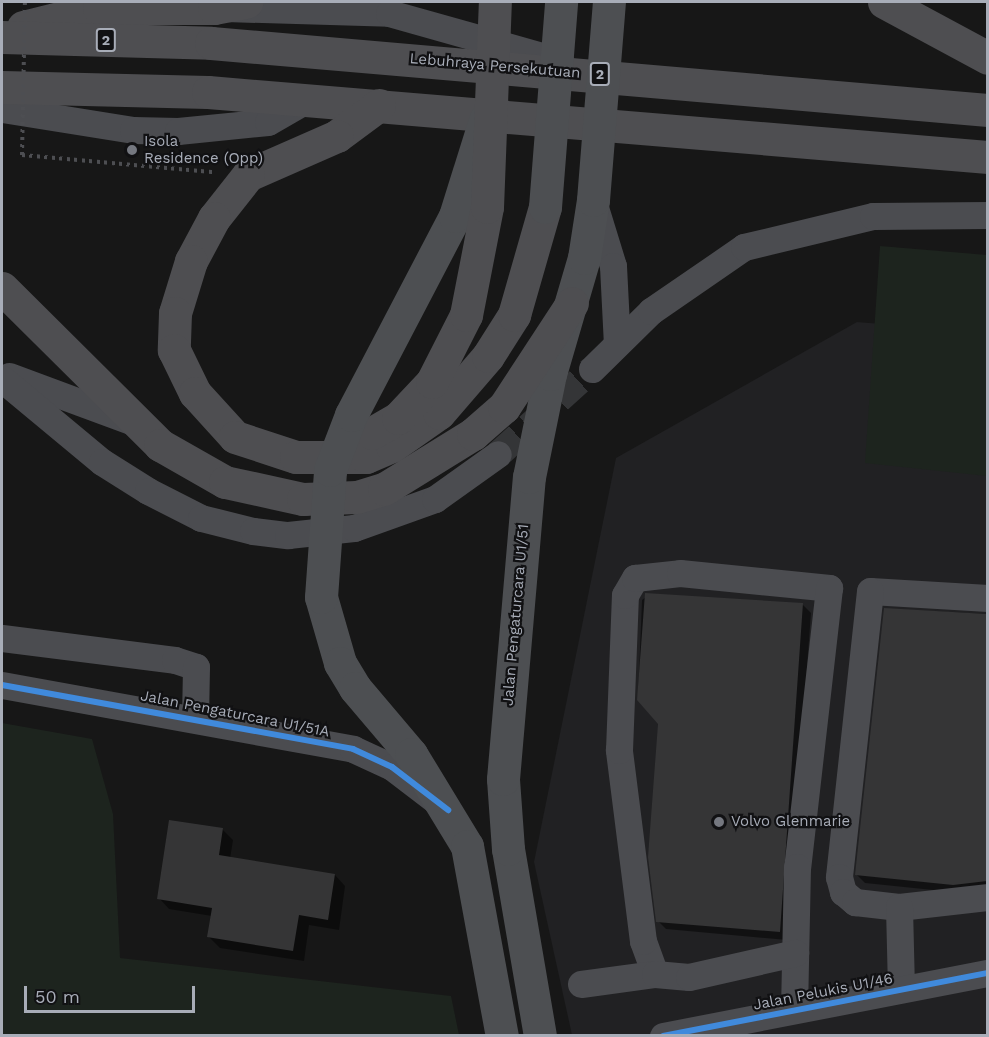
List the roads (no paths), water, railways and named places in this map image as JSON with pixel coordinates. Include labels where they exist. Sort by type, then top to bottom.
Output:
[{"type":"highway","points":[[2,35],[99,8],[214,8],[246,2]]},
{"type":"highway","points":[[186,286],[190,340],[225,402],[268,431],[316,443],[354,439],[398,418],[432,382],[466,315],[486,207],[495,2]]},
{"type":"highway","points":[[884,2],[987,58]]},
{"type":"highway","name":"Lebuhraya Persekutuan","points":[[2,35],[212,44],[651,78],[987,110]]},
{"type":"highway","points":[[2,87],[308,99],[987,157]]},
{"type":"highway","points":[[379,105],[337,136],[271,160],[248,175],[201,238],[175,312],[174,350],[195,393],[221,425],[235,437],[279,454],[366,457],[392,446],[439,413],[488,356],[524,295],[545,207]]},
{"type":"highway","points":[[2,288],[160,445],[225,482],[294,498],[357,497],[384,489],[442,456],[504,407],[572,303]]},
{"type":"main road","points":[[545,207],[561,2]]},
{"type":"main road","name":"Jalan Pengaturcara U1/51","points":[[540,1035],[508,849],[503,779],[529,477],[572,303],[593,200],[609,2]]},
{"type":"main road","points":[[491,100],[456,216],[351,415],[330,470],[321,597],[340,663],[355,688],[411,754],[448,810],[467,846],[502,1035]]},
{"type":"street","points":[[214,8],[389,13],[530,55],[651,78]]},
{"type":"street","points":[[2,110],[133,130],[178,131],[268,122],[308,99]]},
{"type":"street","points":[[593,200],[613,266],[617,344]]},
{"type":"street","points":[[592,369],[651,310],[744,247],[873,216],[987,215]]},
{"type":"street","points":[[2,374],[137,423]]},
{"type":"street","points":[[2,379],[102,462],[148,491],[201,518],[253,531],[288,535],[354,528],[435,499],[498,454]]},
{"type":"street","points":[[655,974],[643,941],[618,719],[625,595],[635,578],[680,573],[829,588],[797,867],[794,1010]]},
{"type":"street","points":[[987,598],[870,591],[839,877],[843,892],[855,902],[899,907],[987,897]]},
{"type":"street","points":[[2,638],[175,660],[196,667],[195,717]]},
{"type":"street","name":"Jalan Pengaturcara U1/51A","points":[[2,685],[195,717],[353,749],[392,767],[448,810]]},
{"type":"street","points":[[899,907],[900,989]]},
{"type":"street","points":[[581,984],[655,974],[689,977],[795,953]]},
{"type":"street","name":"Jalan Pelukis U1/46","points":[[663,1035],[987,973]]},
{"type":"tunnel","points":[[498,454],[592,369]]},
{"type":"place","name":"Isola Residence (Opp)","points":[[132,150]]},
{"type":"place","name":"Volvo Glenmarie","points":[[719,822]]}]
